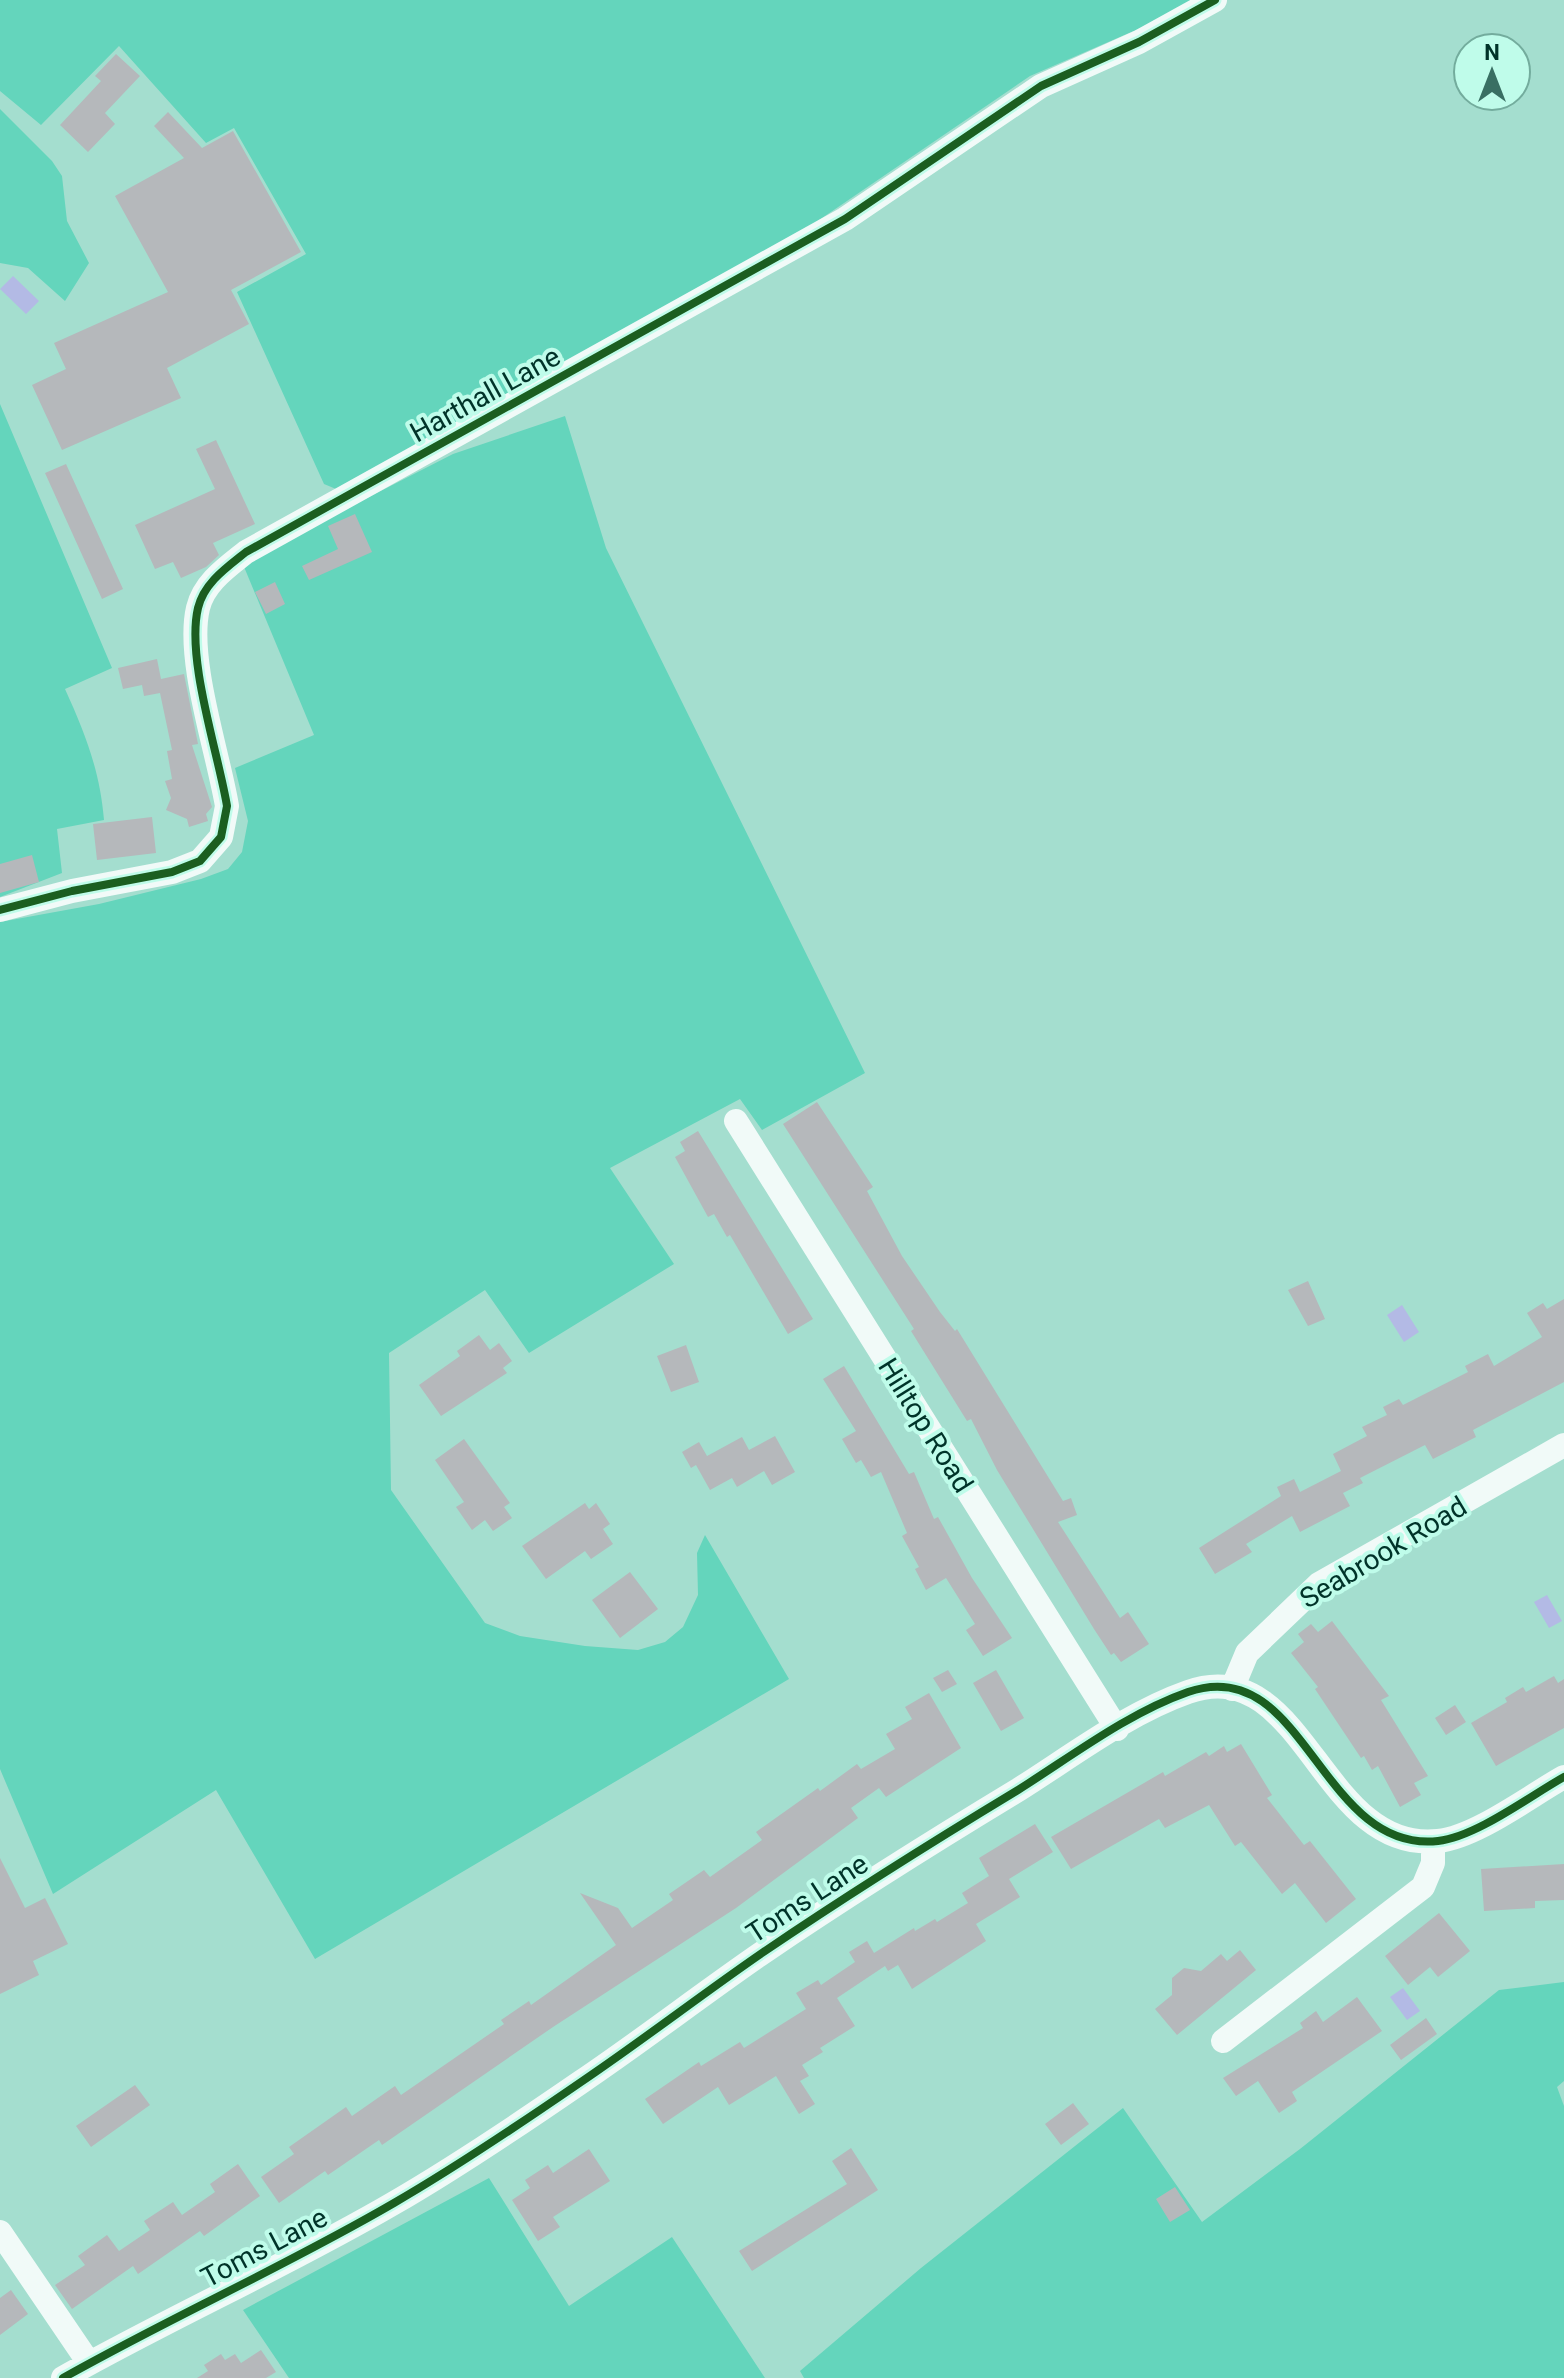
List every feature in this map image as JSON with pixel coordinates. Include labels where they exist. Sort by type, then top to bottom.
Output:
[{"type":"street","name":"Harthall Lane","points":[[0,910],[72,891],[172,872],[211,852],[227,822],[227,806],[197,658],[198,609],[215,577],[246,552],[845,219],[1041,86],[1139,42],[1215,0]]},
{"type":"street","name":"Hilltop Road","points":[[736,1121],[1117,1729]]},
{"type":"street","name":"Seabrook Road","points":[[1232,1689],[1247,1653],[1319,1584],[1564,1445]]},
{"type":"street","name":"Toms Lane","points":[[63,2378],[405,2196],[582,2082],[776,1944],[1117,1729],[1187,1692],[1202,1688],[1232,1689],[1256,1697],[1281,1716],[1336,1788],[1373,1824],[1398,1837],[1433,1842],[1463,1834],[1564,1777]]},
{"type":"street","points":[[1223,2041],[1423,1887],[1433,1863],[1433,1842]]},
{"type":"street","points":[[0,2232],[89,2363]]},
{"type":"green space","points":[[0,0],[1205,0],[1030,76],[781,246],[336,489],[324,484],[237,292],[306,254],[234,128],[206,143],[119,46],[41,125],[0,91]]},
{"type":"green space","points":[[0,109],[52,161],[62,176],[67,221],[89,263],[65,301],[28,268],[0,263]]},
{"type":"green space","points":[[0,404],[112,668],[65,689],[90,753],[104,820],[57,829],[62,873],[0,897]]},
{"type":"green space","points":[[565,416],[606,548],[865,1073],[762,1130],[740,1099],[610,1168],[674,1264],[529,1353],[485,1290],[389,1353],[391,1490],[485,1623],[520,1636],[585,1646],[638,1650],[665,1642],[683,1627],[698,1595],[697,1553],[705,1535],[789,1679],[315,1959],[216,1790],[53,1894],[0,1769],[0,922],[99,904],[201,879],[228,869],[242,852],[248,821],[235,768],[314,735],[242,562],[453,454]]},
{"type":"green space","points":[[1564,1982],[1564,2081],[1557,2087],[1564,2106],[1564,2378],[804,2378],[800,2371],[921,2268],[1123,2108],[1202,2222],[1300,2149],[1499,1990]]},
{"type":"green space","points":[[489,2178],[569,2306],[672,2237],[765,2378],[289,2378],[243,2310]]},
{"type":"water","points":[[13,276],[39,301],[26,314],[0,289]]},
{"type":"water","points":[[1402,1305],[1419,1332],[1404,1342],[1387,1315]]},
{"type":"water","points":[[1547,1595],[1562,1621],[1549,1628],[1534,1602]]},
{"type":"water","points":[[1403,1988],[1420,2011],[1407,2020],[1390,1997]]},
{"type":"building","points":[[116,54],[140,76],[105,113],[115,124],[88,152],[60,125],[101,81],[95,76]]},
{"type":"building","points":[[168,112],[202,148],[233,131],[301,252],[231,290],[249,324],[167,368],[181,398],[62,450],[32,385],[66,369],[54,343],[168,292],[115,196],[184,158],[154,126]]},
{"type":"building","points":[[216,440],[255,524],[213,543],[219,555],[206,567],[181,578],[173,562],[155,569],[135,525],[215,489],[196,449]]},
{"type":"building","points":[[66,464],[123,589],[102,599],[45,473]]},
{"type":"building","points":[[355,514],[372,552],[309,580],[302,566],[338,549],[328,526]]},
{"type":"building","points":[[275,582],[285,604],[266,614],[255,592]]},
{"type":"building","points":[[157,659],[161,679],[184,674],[198,744],[192,745],[212,807],[206,814],[208,821],[189,827],[187,819],[166,810],[171,798],[165,781],[172,779],[167,751],[172,750],[160,693],[144,696],[142,685],[123,689],[118,668]]},
{"type":"building","points":[[152,817],[156,853],[97,860],[93,824]]},
{"type":"building","points":[[32,855],[39,882],[0,893],[0,864]]},
{"type":"building","points":[[817,1102],[873,1187],[867,1191],[902,1256],[940,1312],[955,1331],[957,1329],[1063,1501],[1071,1498],[1077,1515],[1058,1522],[1120,1618],[1128,1612],[1149,1644],[1121,1662],[1114,1653],[1111,1655],[1094,1629],[997,1470],[971,1419],[967,1421],[911,1331],[914,1329],[783,1124]]},
{"type":"building","points":[[698,1131],[813,1319],[788,1334],[730,1235],[727,1237],[714,1214],[708,1217],[675,1157],[685,1151],[680,1142]]},
{"type":"building","points":[[1308,1281],[1325,1319],[1308,1326],[1288,1290]]},
{"type":"building","points":[[1564,1299],[1564,1382],[1473,1430],[1476,1437],[1433,1459],[1425,1445],[1360,1478],[1363,1483],[1343,1493],[1350,1506],[1300,1532],[1292,1516],[1246,1544],[1252,1552],[1215,1574],[1199,1548],[1281,1496],[1277,1487],[1294,1479],[1300,1492],[1341,1471],[1333,1454],[1367,1436],[1362,1427],[1387,1415],[1383,1407],[1399,1399],[1403,1405],[1468,1372],[1465,1366],[1488,1354],[1494,1366],[1542,1337],[1527,1313],[1543,1303],[1547,1309]]},
{"type":"building","points":[[479,1335],[490,1350],[499,1343],[512,1361],[503,1368],[507,1373],[441,1416],[419,1385],[460,1356],[457,1351]]},
{"type":"building","points":[[686,1345],[699,1382],[671,1392],[657,1356]]},
{"type":"building","points":[[844,1366],[909,1474],[914,1472],[934,1519],[938,1517],[972,1578],[1012,1638],[983,1656],[966,1630],[975,1624],[946,1578],[926,1590],[915,1569],[919,1567],[902,1536],[907,1533],[881,1472],[871,1477],[861,1460],[856,1463],[842,1439],[856,1431],[823,1379]]},
{"type":"building","points":[[775,1436],[795,1472],[772,1485],[764,1471],[737,1487],[732,1478],[710,1490],[696,1465],[691,1468],[682,1452],[699,1442],[707,1456],[742,1437],[749,1450]]},
{"type":"building","points":[[464,1439],[510,1503],[504,1507],[512,1518],[493,1531],[485,1520],[472,1530],[456,1507],[464,1502],[435,1460]]},
{"type":"building","points":[[585,1503],[589,1509],[596,1503],[610,1524],[603,1529],[613,1544],[591,1559],[585,1551],[546,1579],[522,1546]]},
{"type":"building","points":[[630,1572],[658,1609],[620,1638],[592,1600]]},
{"type":"building","points":[[1332,1621],[1389,1696],[1381,1700],[1428,1776],[1414,1783],[1421,1795],[1400,1807],[1378,1766],[1372,1770],[1364,1756],[1361,1758],[1315,1689],[1318,1687],[1291,1653],[1304,1642],[1298,1634],[1311,1624],[1318,1632]]},
{"type":"building","points":[[948,1670],[957,1684],[942,1692],[933,1678]]},
{"type":"building","points":[[996,1670],[1024,1718],[1001,1731],[973,1683]]},
{"type":"building","points":[[1554,1676],[1558,1683],[1564,1679],[1564,1728],[1496,1766],[1471,1723],[1507,1702],[1505,1698],[1523,1687],[1526,1692]]},
{"type":"building","points":[[929,1693],[961,1748],[886,1797],[879,1788],[851,1808],[858,1818],[736,1908],[553,2027],[382,2145],[379,2140],[328,2175],[325,2171],[279,2203],[261,2177],[294,2154],[289,2147],[346,2107],[352,2116],[395,2086],[401,2095],[504,2024],[501,2020],[529,2001],[531,2005],[616,1945],[580,1893],[618,1908],[632,1928],[673,1900],[669,1894],[704,1870],[710,1877],[762,1840],[756,1832],[818,1788],[820,1791],[857,1764],[861,1769],[895,1749],[886,1734],[912,1719],[905,1707]]},
{"type":"building","points":[[1455,1705],[1466,1722],[1446,1735],[1435,1718]]},
{"type":"building","points":[[1241,1744],[1272,1795],[1267,1798],[1304,1845],[1310,1841],[1356,1899],[1326,1923],[1295,1883],[1282,1894],[1241,1842],[1235,1846],[1209,1805],[1165,1828],[1159,1819],[1071,1869],[1051,1837],[1163,1772],[1165,1776],[1206,1752],[1209,1756],[1224,1746],[1227,1752]]},
{"type":"building","points":[[1035,1824],[1053,1852],[1009,1879],[1020,1897],[976,1924],[986,1941],[912,1989],[898,1965],[888,1971],[885,1966],[837,1998],[855,2026],[820,2048],[823,2052],[802,2065],[809,2076],[800,2081],[815,2104],[799,2114],[776,2076],[729,2105],[718,2087],[663,2124],[645,2099],[699,2062],[701,2066],[740,2042],[744,2048],[806,2009],[796,1993],[818,1980],[821,1985],[855,1962],[849,1952],[867,1941],[874,1953],[914,1928],[915,1931],[935,1919],[937,1922],[968,1903],[962,1893],[989,1876],[979,1858]]},
{"type":"building","points":[[0,1858],[25,1908],[45,1898],[68,1944],[33,1961],[39,1975],[0,1994]]},
{"type":"building","points":[[1564,1864],[1564,1900],[1535,1901],[1535,1908],[1484,1911],[1481,1869]]},
{"type":"building","points":[[1439,1913],[1470,1951],[1438,1977],[1430,1967],[1408,1985],[1385,1956]]},
{"type":"building","points":[[1240,1950],[1256,1970],[1177,2035],[1155,2009],[1172,1995],[1172,1978],[1184,1968],[1201,1971],[1221,1954],[1227,1961]]},
{"type":"building","points":[[1357,1997],[1382,2031],[1292,2092],[1297,2101],[1279,2113],[1258,2081],[1236,2096],[1223,2078],[1303,2028],[1300,2023],[1316,2011],[1323,2022]]},
{"type":"building","points":[[1426,2018],[1437,2034],[1401,2060],[1390,2045]]},
{"type":"building","points":[[135,2085],[150,2105],[91,2147],[76,2126]]},
{"type":"building","points":[[1073,2103],[1089,2124],[1061,2145],[1045,2124]]},
{"type":"building","points":[[851,2148],[878,2190],[752,2271],[739,2251],[847,2184],[832,2161]]},
{"type":"building","points":[[589,2149],[610,2181],[553,2217],[560,2227],[538,2241],[512,2200],[530,2188],[525,2180],[548,2165],[553,2173]]},
{"type":"building","points":[[238,2164],[260,2196],[204,2236],[200,2231],[138,2274],[133,2266],[72,2309],[55,2285],[85,2265],[78,2256],[107,2235],[119,2251],[150,2230],[144,2221],[173,2202],[182,2215],[215,2192],[210,2184]]},
{"type":"building","points":[[1175,2187],[1190,2210],[1170,2222],[1156,2199]]},
{"type":"building","points":[[11,2290],[28,2314],[0,2335],[0,2298]]},
{"type":"building","points":[[261,2350],[276,2372],[266,2378],[197,2378],[208,2371],[204,2365],[221,2354],[225,2360],[235,2354],[241,2363]]},
{"type":"cycle path","points":[[0,910],[72,891],[172,872],[200,861],[221,837],[227,806],[200,679],[195,629],[198,608],[205,591],[246,552],[845,219],[1041,86],[1139,42],[1215,0]]},
{"type":"cycle path","points":[[63,2378],[312,2248],[442,2174],[581,2082],[825,1911],[1101,1736],[1144,1711],[1188,1692],[1227,1687],[1260,1700],[1287,1725],[1338,1789],[1366,1817],[1398,1837],[1438,1841],[1453,1838],[1486,1824],[1564,1777]]}]
